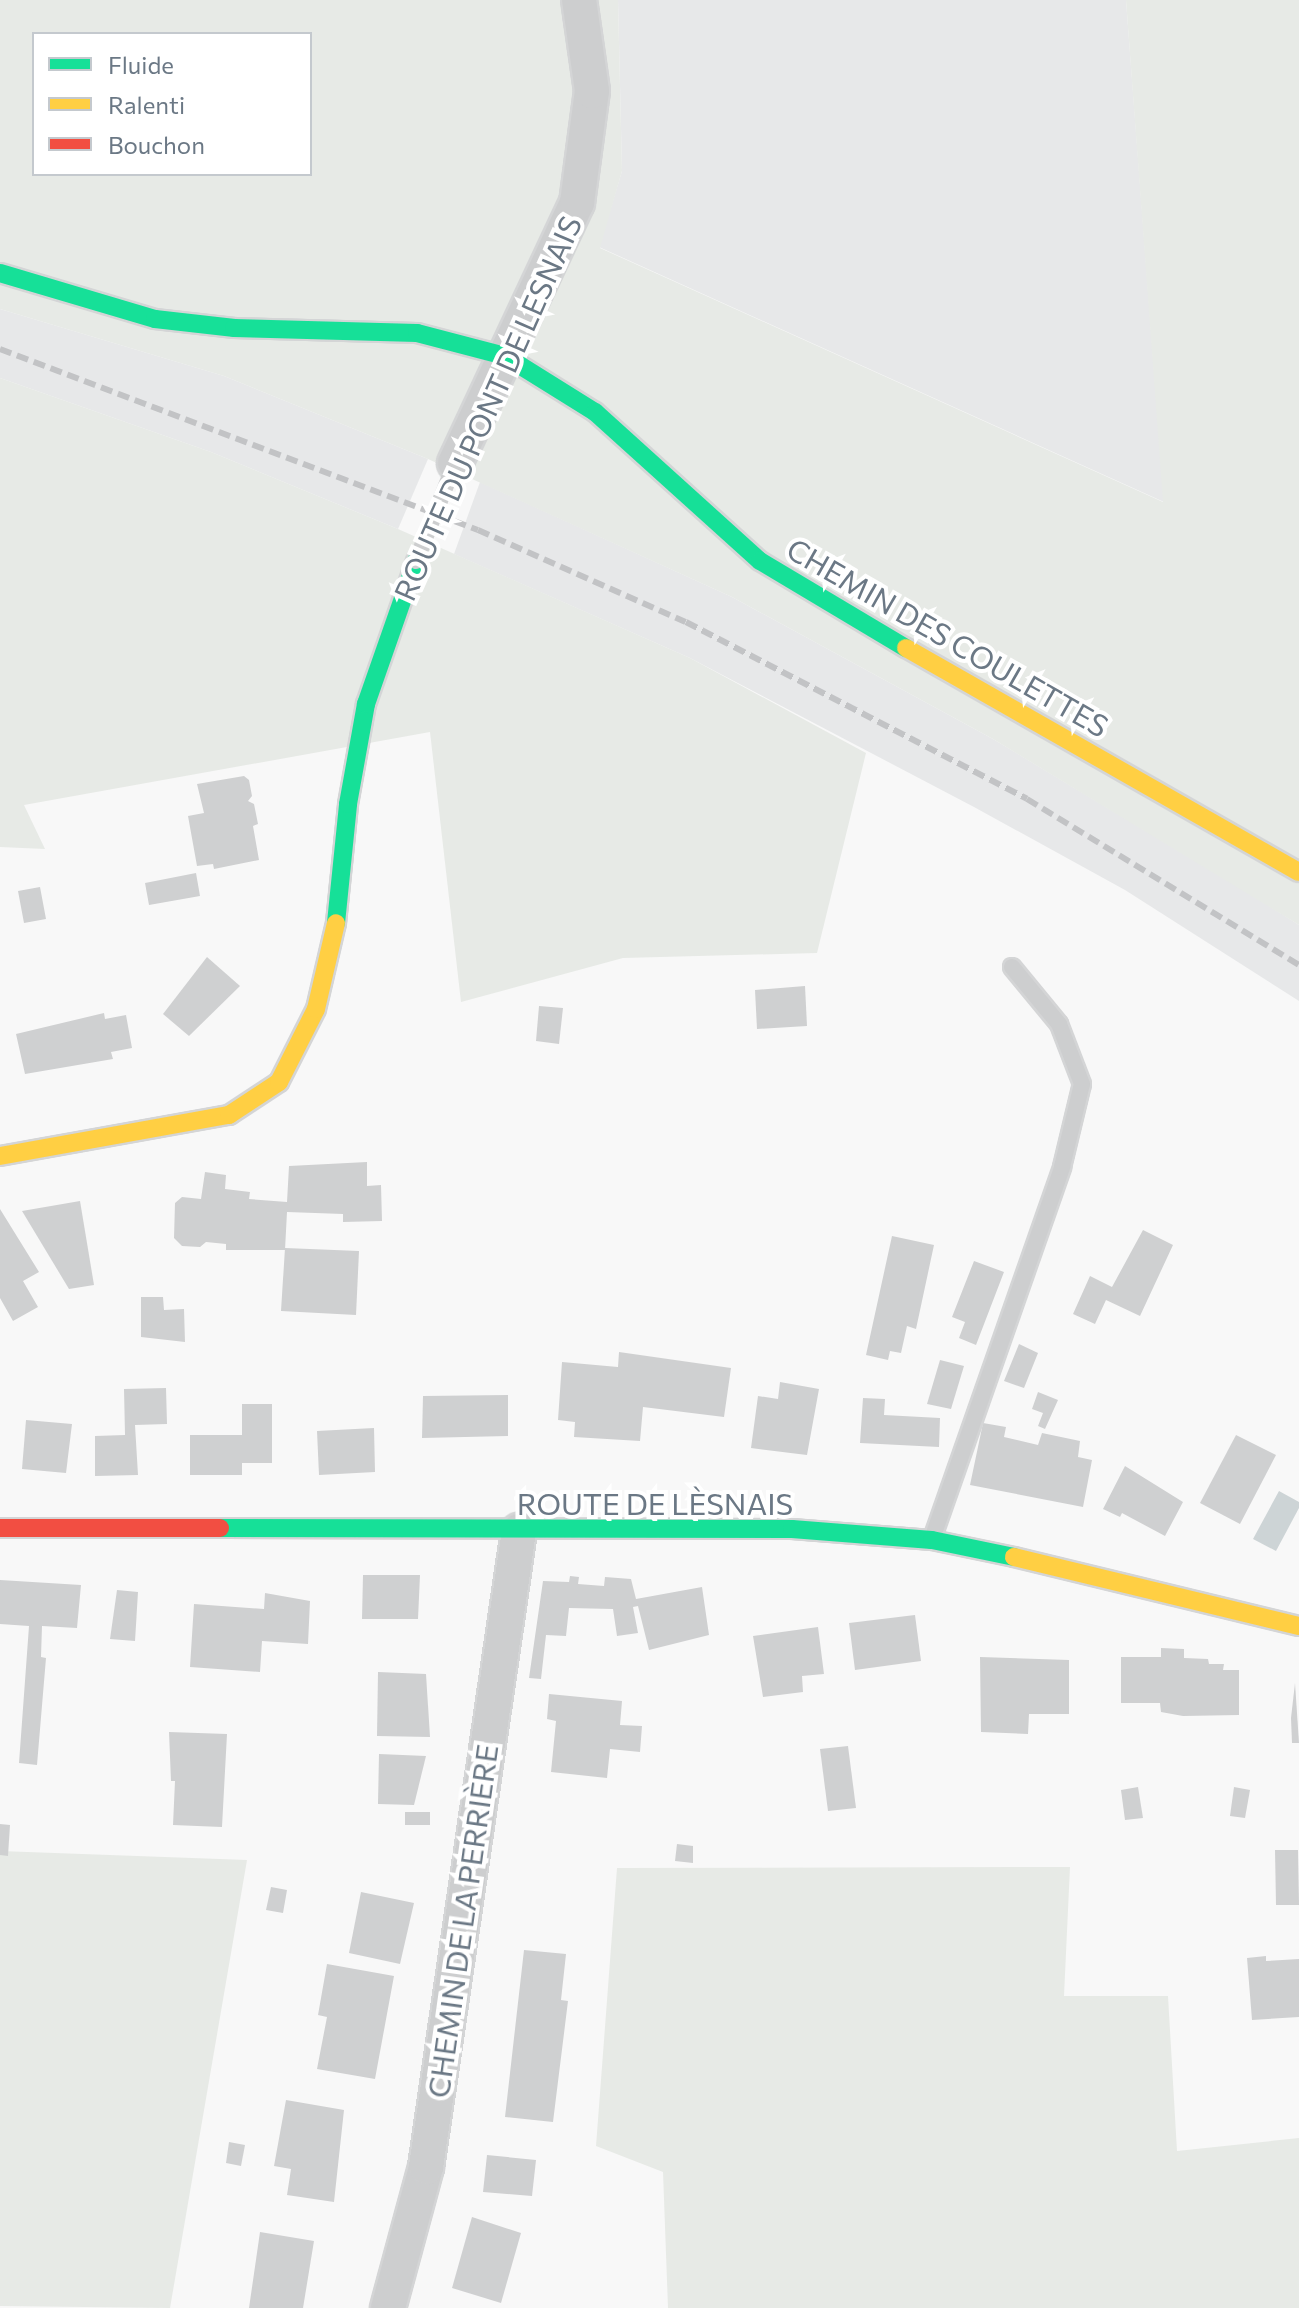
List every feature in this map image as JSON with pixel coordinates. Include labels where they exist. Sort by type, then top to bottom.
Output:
[{"type":"street","name":"ROUTE DU PONT DE LESNAIS","points":[[455,463],[577,203],[592,91],[579,0]]},
{"type":"street","name":"CHEMIN DES COULETTES","points":[[0,273],[155,319],[234,328],[417,333],[505,356],[595,412],[760,561],[796,586],[1299,872]]},
{"type":"street","name":"ROUTE DU PONT DE LESNAIS","points":[[0,1156],[229,1115],[279,1082],[316,1009],[324,979],[335,934],[348,804],[366,704],[416,561]]},
{"type":"street","name":"ROUTE DE LÈSNAIS","points":[[0,1528],[792,1529],[932,1540],[1127,1581],[1299,1626]]},
{"type":"street","name":"CHEMIN DE LA PERRIÈRE","points":[[388,2308],[426,2167],[519,1531]]},
{"type":"lane","name":"ROUTE DU PONT DE LESNAIS","points":[[416,561],[455,463]]},
{"type":"lane","points":[[932,1540],[1062,1167],[1082,1084],[1059,1024],[1012,967]]},
{"type":"shaded area","points":[[0,0],[618,0],[622,171],[600,248],[1163,502],[1126,0],[1299,0],[1299,925],[993,739],[732,597],[428,459],[224,376],[0,309]]},
{"type":"shaded area","points":[[618,0],[1126,0],[1164,502],[599,247],[622,171]]},
{"type":"shaded area","points":[[0,309],[224,376],[428,459],[398,529],[211,452],[0,378]]},
{"type":"shaded area","points":[[0,378],[211,452],[398,529],[690,658],[866,753],[817,953],[623,958],[461,1002],[430,732],[24,805],[45,849],[0,847]]},
{"type":"shaded area","points":[[480,482],[732,597],[993,739],[1252,895],[1299,925],[1299,1001],[1125,890],[974,807],[690,658],[454,554]]},
{"type":"shaded area","points":[[1279,1491],[1299,1502],[1299,1508],[1276,1551],[1253,1539]]},
{"type":"shaded area","points":[[0,1851],[247,1860],[170,2308],[0,2306]]},
{"type":"shaded area","points":[[1070,1867],[1064,1996],[1168,1996],[1177,2151],[1299,2138],[1299,2308],[668,2308],[663,2172],[596,2146],[617,1868]]},
{"type":"building","points":[[244,776],[249,780],[252,796],[248,801],[254,804],[258,824],[253,826],[259,860],[214,869],[213,864],[197,866],[188,816],[204,813],[197,784]]},
{"type":"building","points":[[196,873],[200,896],[149,905],[145,883]]},
{"type":"building","points":[[40,887],[46,919],[24,923],[18,891]]},
{"type":"building","points":[[207,957],[240,986],[189,1036],[163,1014]]},
{"type":"building","points":[[805,986],[807,1026],[757,1029],[755,990]]},
{"type":"building","points":[[539,1006],[563,1008],[559,1044],[536,1041]]},
{"type":"building","points":[[104,1013],[105,1019],[126,1015],[132,1048],[111,1052],[113,1059],[25,1074],[16,1034]]},
{"type":"building","points":[[367,1162],[367,1186],[381,1185],[382,1221],[343,1222],[343,1214],[287,1212],[285,1250],[226,1250],[226,1244],[206,1242],[200,1247],[182,1246],[174,1238],[175,1203],[182,1197],[201,1199],[205,1172],[226,1175],[225,1189],[250,1192],[249,1199],[287,1202],[289,1166]]},
{"type":"building","points":[[80,1201],[94,1285],[69,1289],[22,1211]]},
{"type":"building","points":[[0,1209],[39,1272],[23,1281],[38,1307],[13,1321],[0,1298]]},
{"type":"building","points":[[1143,1230],[1173,1245],[1140,1316],[1106,1300],[1095,1324],[1073,1314],[1090,1276],[1112,1287]]},
{"type":"building","points":[[892,1236],[934,1245],[916,1329],[907,1326],[901,1353],[890,1351],[888,1360],[866,1355]]},
{"type":"building","points":[[285,1248],[359,1251],[356,1315],[281,1311]]},
{"type":"building","points":[[974,1261],[1004,1272],[976,1345],[959,1338],[965,1322],[952,1317]]},
{"type":"building","points":[[141,1297],[163,1297],[164,1310],[184,1309],[185,1342],[141,1337]]},
{"type":"building","points":[[1019,1344],[1038,1353],[1024,1388],[1004,1381]]},
{"type":"building","points":[[619,1352],[731,1368],[724,1417],[643,1407],[640,1441],[574,1437],[575,1422],[558,1420],[562,1362],[618,1367]]},
{"type":"building","points":[[940,1360],[964,1366],[951,1409],[927,1404]]},
{"type":"building","points":[[780,1382],[819,1389],[807,1455],[751,1448],[758,1396],[778,1399]]},
{"type":"building","points":[[166,1388],[167,1424],[135,1425],[138,1475],[95,1476],[95,1436],[125,1435],[124,1389]]},
{"type":"building","points":[[1038,1392],[1058,1400],[1045,1429],[1038,1426],[1043,1413],[1032,1409]]},
{"type":"building","points":[[508,1395],[508,1436],[422,1438],[423,1396]]},
{"type":"building","points":[[863,1398],[885,1399],[884,1415],[940,1418],[939,1447],[860,1443]]},
{"type":"building","points":[[242,1404],[272,1404],[272,1463],[242,1463],[242,1475],[190,1475],[190,1435],[242,1435]]},
{"type":"building","points":[[26,1420],[72,1424],[66,1473],[22,1469]]},
{"type":"building","points":[[983,1423],[1006,1427],[1004,1437],[1038,1445],[1042,1433],[1080,1441],[1078,1457],[1092,1460],[1083,1507],[970,1485]]},
{"type":"building","points":[[374,1428],[375,1472],[319,1475],[317,1431]]},
{"type":"building","points":[[1236,1435],[1276,1455],[1240,1524],[1200,1503]]},
{"type":"building","points":[[1125,1466],[1183,1502],[1165,1536],[1122,1513],[1120,1517],[1103,1509]]},
{"type":"building","points":[[363,1575],[420,1575],[418,1619],[362,1619]]},
{"type":"building","points":[[570,1576],[579,1577],[578,1584],[604,1586],[605,1577],[631,1579],[636,1599],[702,1587],[709,1635],[649,1650],[638,1606],[633,1607],[638,1633],[617,1636],[613,1609],[569,1608],[566,1636],[546,1635],[541,1679],[529,1678],[543,1581],[569,1582]]},
{"type":"building","points":[[0,1580],[81,1585],[77,1628],[42,1626],[41,1657],[46,1658],[37,1765],[19,1763],[29,1626],[0,1624]]},
{"type":"building","points":[[117,1590],[138,1592],[135,1641],[110,1639]]},
{"type":"building","points":[[265,1593],[310,1601],[308,1644],[262,1641],[260,1672],[190,1667],[194,1604],[264,1609]]},
{"type":"building","points":[[915,1615],[921,1661],[855,1670],[849,1623]]},
{"type":"building","points":[[818,1627],[824,1674],[802,1676],[803,1692],[763,1697],[753,1636]]},
{"type":"building","points":[[1161,1648],[1184,1649],[1184,1658],[1208,1659],[1209,1664],[1224,1664],[1223,1670],[1239,1670],[1239,1715],[1183,1716],[1161,1712],[1160,1703],[1121,1703],[1121,1657],[1161,1657]]},
{"type":"building","points":[[980,1657],[1069,1660],[1069,1714],[1029,1714],[1028,1734],[981,1732]]},
{"type":"building","points":[[378,1672],[426,1674],[430,1737],[377,1736]]},
{"type":"building","points":[[1295,1683],[1299,1743],[1292,1743]]},
{"type":"building","points":[[549,1694],[622,1701],[620,1725],[642,1726],[640,1752],[610,1749],[607,1778],[551,1772],[556,1721],[547,1719]]},
{"type":"building","points":[[169,1732],[227,1734],[222,1827],[173,1825],[175,1781],[171,1781]]},
{"type":"building","points":[[848,1746],[856,1808],[828,1811],[820,1749]]},
{"type":"building","points":[[379,1754],[426,1756],[414,1805],[378,1804]]},
{"type":"building","points":[[1138,1787],[1143,1818],[1125,1820],[1121,1790]]},
{"type":"building","points":[[1234,1787],[1250,1790],[1245,1818],[1230,1816]]},
{"type":"building","points":[[405,1812],[430,1812],[430,1825],[405,1825]]},
{"type":"building","points":[[0,1824],[10,1825],[8,1856],[0,1855]]},
{"type":"building","points":[[677,1844],[693,1846],[693,1863],[675,1861]]},
{"type":"building","points":[[1275,1850],[1298,1850],[1299,1905],[1276,1905]]},
{"type":"building","points":[[271,1887],[287,1890],[283,1913],[266,1910]]},
{"type":"building","points":[[361,1892],[414,1903],[400,1964],[349,1953]]},
{"type":"building","points":[[524,1950],[566,1954],[561,2000],[568,2001],[553,2122],[505,2117]]},
{"type":"building","points":[[1266,1956],[1266,1961],[1299,1959],[1299,2017],[1252,2020],[1247,1958]]},
{"type":"building","points":[[327,1964],[394,1976],[375,2079],[317,2069],[327,2017],[318,2015]]},
{"type":"building","points":[[286,2100],[344,2110],[334,2202],[287,2195],[291,2169],[274,2166]]},
{"type":"building","points":[[229,2142],[245,2145],[241,2166],[226,2163]]},
{"type":"building","points":[[487,2155],[536,2160],[532,2196],[483,2192]]},
{"type":"building","points":[[472,2217],[521,2233],[501,2303],[452,2288]]},
{"type":"building","points":[[260,2232],[314,2241],[303,2308],[249,2308]]},
{"type":"railway","points":[[0,349],[478,530],[686,622],[1027,799],[1299,965]]},
{"type":"traffic: fast","points":[[0,273],[155,319],[234,328],[417,333],[505,356],[595,412],[760,561],[906,648]]},
{"type":"traffic: fast","points":[[336,923],[348,804],[366,704],[416,561]]},
{"type":"traffic: fast","points":[[220,1528],[792,1529],[932,1540],[1014,1557]]},
{"type":"traffic: slow","points":[[906,648],[1299,872]]},
{"type":"traffic: slow","points":[[0,1156],[229,1115],[279,1082],[316,1009],[336,923]]},
{"type":"traffic: slow","points":[[1014,1557],[1299,1626]]},
{"type":"traffic: jam","points":[[0,1528],[220,1528]]}]
